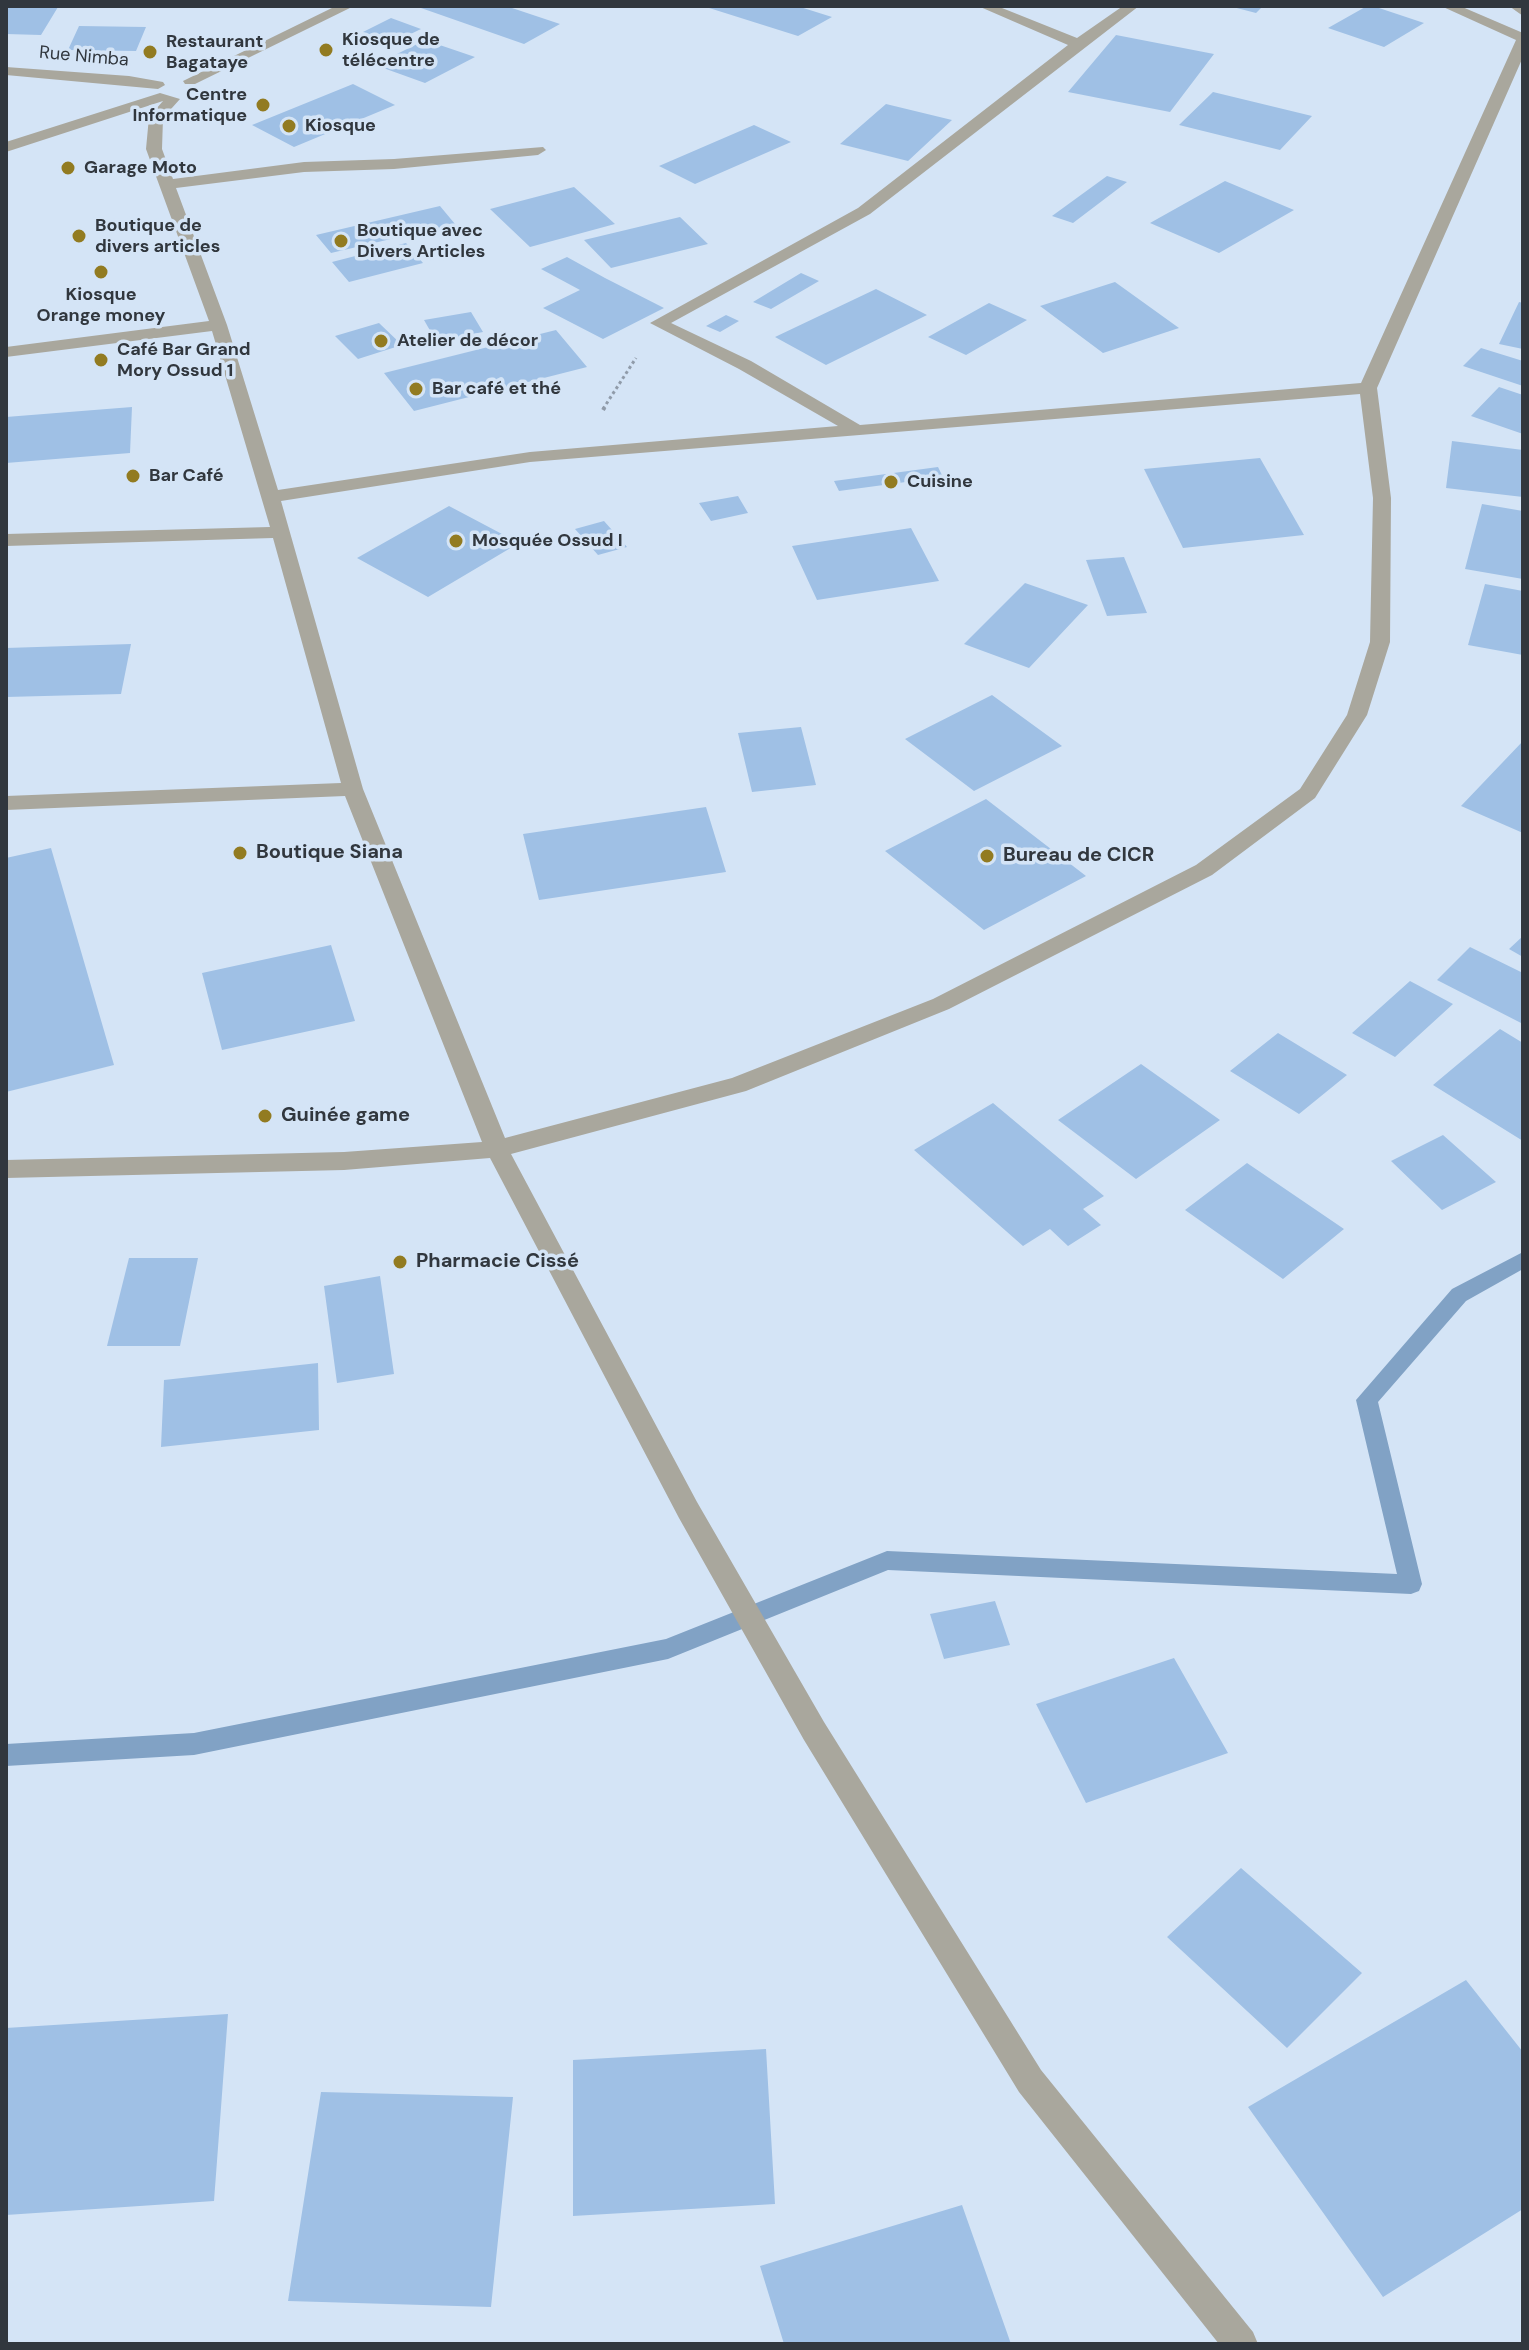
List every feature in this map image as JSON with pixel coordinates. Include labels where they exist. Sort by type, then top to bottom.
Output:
[{"type":"street","points":[[985,6],[1078,44]]},
{"type":"street","points":[[658,323],[864,211],[1078,44],[1132,6]]},
{"type":"street","points":[[6,1169],[344,1161],[497,1149],[738,1085],[941,1004],[1204,870],[1308,793],[1357,715],[1380,642],[1382,498],[1368,388],[1523,40],[1448,6]]},
{"type":"street","points":[[1516,6],[1523,12]]},
{"type":"street","points":[[343,7],[190,81],[176,79],[163,94],[156,117],[154,149],[219,325],[353,789],[497,1149],[688,1510],[814,1731],[1030,2081],[1241,2344]]},
{"type":"street","name":"Rue Nimba","points":[[6,71],[129,80],[163,94]]},
{"type":"street","points":[[6,147],[163,94]]},
{"type":"street","points":[[167,184],[304,167],[394,164],[538,150]]},
{"type":"street","points":[[658,323],[745,365],[855,429]]},
{"type":"street","points":[[6,352],[219,325]]},
{"type":"street","points":[[271,497],[530,457],[1368,388]]},
{"type":"street","points":[[6,540],[281,532]]},
{"type":"street","points":[[6,803],[353,789]]},
{"type":"path","points":[[530,457],[599,416],[658,323]]},
{"type":"building","points":[[6,6],[58,7],[41,35],[6,34]]},
{"type":"building","points":[[506,6],[560,24],[524,44],[421,8]]},
{"type":"building","points":[[797,6],[832,17],[798,36],[706,7]]},
{"type":"building","points":[[1229,6],[1263,6],[1256,13]]},
{"type":"building","points":[[1367,6],[1424,23],[1384,47],[1328,28]]},
{"type":"building","points":[[391,18],[421,29],[392,43],[363,32]]},
{"type":"building","points":[[79,26],[146,27],[136,51],[68,50]]},
{"type":"building","points":[[1116,35],[1214,54],[1170,112],[1068,92]]},
{"type":"building","points":[[425,40],[475,57],[425,83],[375,65]]},
{"type":"building","points":[[353,84],[395,105],[294,147],[252,125]]},
{"type":"building","points":[[1213,92],[1312,116],[1280,150],[1179,125]]},
{"type":"building","points":[[886,104],[952,120],[908,161],[840,144]]},
{"type":"building","points":[[754,125],[791,142],[695,184],[659,166]]},
{"type":"building","points":[[1107,176],[1127,182],[1073,223],[1052,216]]},
{"type":"building","points":[[1225,181],[1294,210],[1219,253],[1150,223]]},
{"type":"building","points":[[574,187],[615,224],[530,247],[490,209]]},
{"type":"building","points":[[440,206],[455,224],[331,253],[316,235]]},
{"type":"building","points":[[680,217],[708,244],[611,268],[584,240]]},
{"type":"building","points":[[406,243],[423,263],[349,282],[332,262]]},
{"type":"building","points":[[567,257],[664,308],[603,339],[543,308],[580,290],[541,269]]},
{"type":"building","points":[[801,273],[819,281],[771,309],[753,302]]},
{"type":"building","points":[[1115,282],[1179,328],[1103,353],[1040,306]]},
{"type":"building","points":[[876,289],[927,315],[826,365],[775,337]]},
{"type":"building","points":[[1519,302],[1523,303],[1523,349],[1499,344]]},
{"type":"building","points":[[989,303],[1027,320],[966,355],[928,337]]},
{"type":"building","points":[[471,312],[483,332],[436,341],[424,320]]},
{"type":"building","points":[[726,315],[739,321],[720,332],[706,326]]},
{"type":"building","points":[[379,323],[402,345],[358,359],[335,336]]},
{"type":"building","points":[[556,330],[587,367],[414,411],[384,373]]},
{"type":"building","points":[[1481,348],[1523,361],[1523,386],[1463,366]]},
{"type":"building","points":[[1499,387],[1523,395],[1523,434],[1471,416]]},
{"type":"building","points":[[132,407],[130,453],[6,463],[6,417]]},
{"type":"building","points":[[1452,441],[1523,450],[1523,497],[1446,488]]},
{"type":"building","points":[[1260,458],[1304,535],[1183,548],[1144,469]]},
{"type":"building","points":[[938,467],[943,477],[839,491],[834,481]]},
{"type":"building","points":[[738,496],[748,513],[711,521],[699,503]]},
{"type":"building","points":[[1482,504],[1523,511],[1523,579],[1465,569]]},
{"type":"building","points":[[449,506],[519,543],[428,597],[357,558]]},
{"type":"building","points":[[604,521],[627,547],[598,555],[575,529]]},
{"type":"building","points":[[911,528],[939,581],[817,600],[792,546]]},
{"type":"building","points":[[1124,557],[1147,613],[1107,616],[1086,560]]},
{"type":"building","points":[[1025,583],[1088,605],[1029,668],[964,644]]},
{"type":"building","points":[[1485,584],[1523,591],[1523,655],[1468,645]]},
{"type":"building","points":[[131,644],[121,694],[6,697],[6,648]]},
{"type":"building","points":[[992,695],[1062,746],[974,791],[905,739]]},
{"type":"building","points":[[801,727],[816,785],[752,792],[738,733]]},
{"type":"building","points":[[1523,741],[1523,833],[1461,806]]},
{"type":"building","points":[[986,799],[1086,876],[984,930],[885,851]]},
{"type":"building","points":[[706,807],[726,872],[539,900],[523,834]]},
{"type":"building","points":[[51,848],[114,1065],[6,1092],[6,858]]},
{"type":"building","points":[[1523,936],[1523,957],[1509,949]]},
{"type":"building","points":[[331,945],[355,1021],[222,1050],[202,973]]},
{"type":"building","points":[[1470,947],[1523,973],[1523,1024],[1437,980]]},
{"type":"building","points":[[1410,981],[1453,1004],[1395,1057],[1352,1033]]},
{"type":"building","points":[[1500,1029],[1523,1043],[1523,1141],[1433,1085]]},
{"type":"building","points":[[1278,1033],[1347,1075],[1299,1114],[1230,1071]]},
{"type":"building","points":[[1141,1064],[1220,1120],[1136,1179],[1058,1120]]},
{"type":"building","points":[[993,1103],[1104,1196],[1083,1209],[1101,1225],[1068,1246],[1050,1229],[1023,1246],[914,1150]]},
{"type":"building","points":[[1443,1135],[1496,1182],[1442,1210],[1391,1161]]},
{"type":"building","points":[[1247,1163],[1344,1229],[1283,1279],[1185,1210]]},
{"type":"building","points":[[129,1258],[198,1258],[180,1346],[107,1346]]},
{"type":"building","points":[[380,1276],[394,1374],[337,1383],[324,1286]]},
{"type":"building","points":[[318,1363],[319,1430],[161,1447],[164,1380]]},
{"type":"building","points":[[995,1601],[1010,1645],[944,1659],[930,1614]]},
{"type":"building","points":[[1174,1658],[1228,1753],[1086,1803],[1036,1704]]},
{"type":"building","points":[[1241,1868],[1362,1973],[1287,2048],[1167,1937]]},
{"type":"building","points":[[1466,1980],[1523,2052],[1523,2209],[1383,2297],[1248,2107]]},
{"type":"building","points":[[228,2014],[214,2201],[6,2215],[6,2028]]},
{"type":"building","points":[[766,2049],[775,2204],[573,2216],[573,2060]]},
{"type":"building","points":[[321,2092],[513,2097],[491,2307],[288,2301]]},
{"type":"building","points":[[962,2205],[1011,2344],[784,2344],[760,2266]]},
{"type":"waterway","points":[[6,1755],[194,1744],[668,1649],[887,1560],[1411,1584],[1367,1400],[1459,1295],[1523,1260]]},
{"type":"place","name":"Kiosque de télécentre","points":[[326,50]]},
{"type":"place","name":"Restaurant Bagataye","points":[[150,52]]},
{"type":"place","name":"Centre Informatique","points":[[263,105]]},
{"type":"place","name":"Kiosque","points":[[289,126]]},
{"type":"place","name":"Garage Moto","points":[[68,168]]},
{"type":"place","name":"Boutique de divers articles","points":[[79,236]]},
{"type":"place","name":"Boutique avec Divers Articles","points":[[341,241]]},
{"type":"place","name":"Kiosque Orange money","points":[[101,272]]},
{"type":"place","name":"Atelier de décor","points":[[381,341]]},
{"type":"place","name":"Café Bar Grand Mory Ossud 1","points":[[101,360]]},
{"type":"place","name":"Bar café et thé","points":[[416,389]]},
{"type":"place","name":"Bar Café","points":[[133,476]]},
{"type":"place","name":"Cuisine","points":[[891,482]]},
{"type":"place","name":"Mosquée Ossud I","points":[[456,541]]},
{"type":"place","name":"Boutique Siana","points":[[240,853]]},
{"type":"place","name":"Bureau de CICR","points":[[987,856]]},
{"type":"place","name":"Guinée game","points":[[265,1116]]},
{"type":"place","name":"Pharmacie Cissé","points":[[400,1262]]}]
